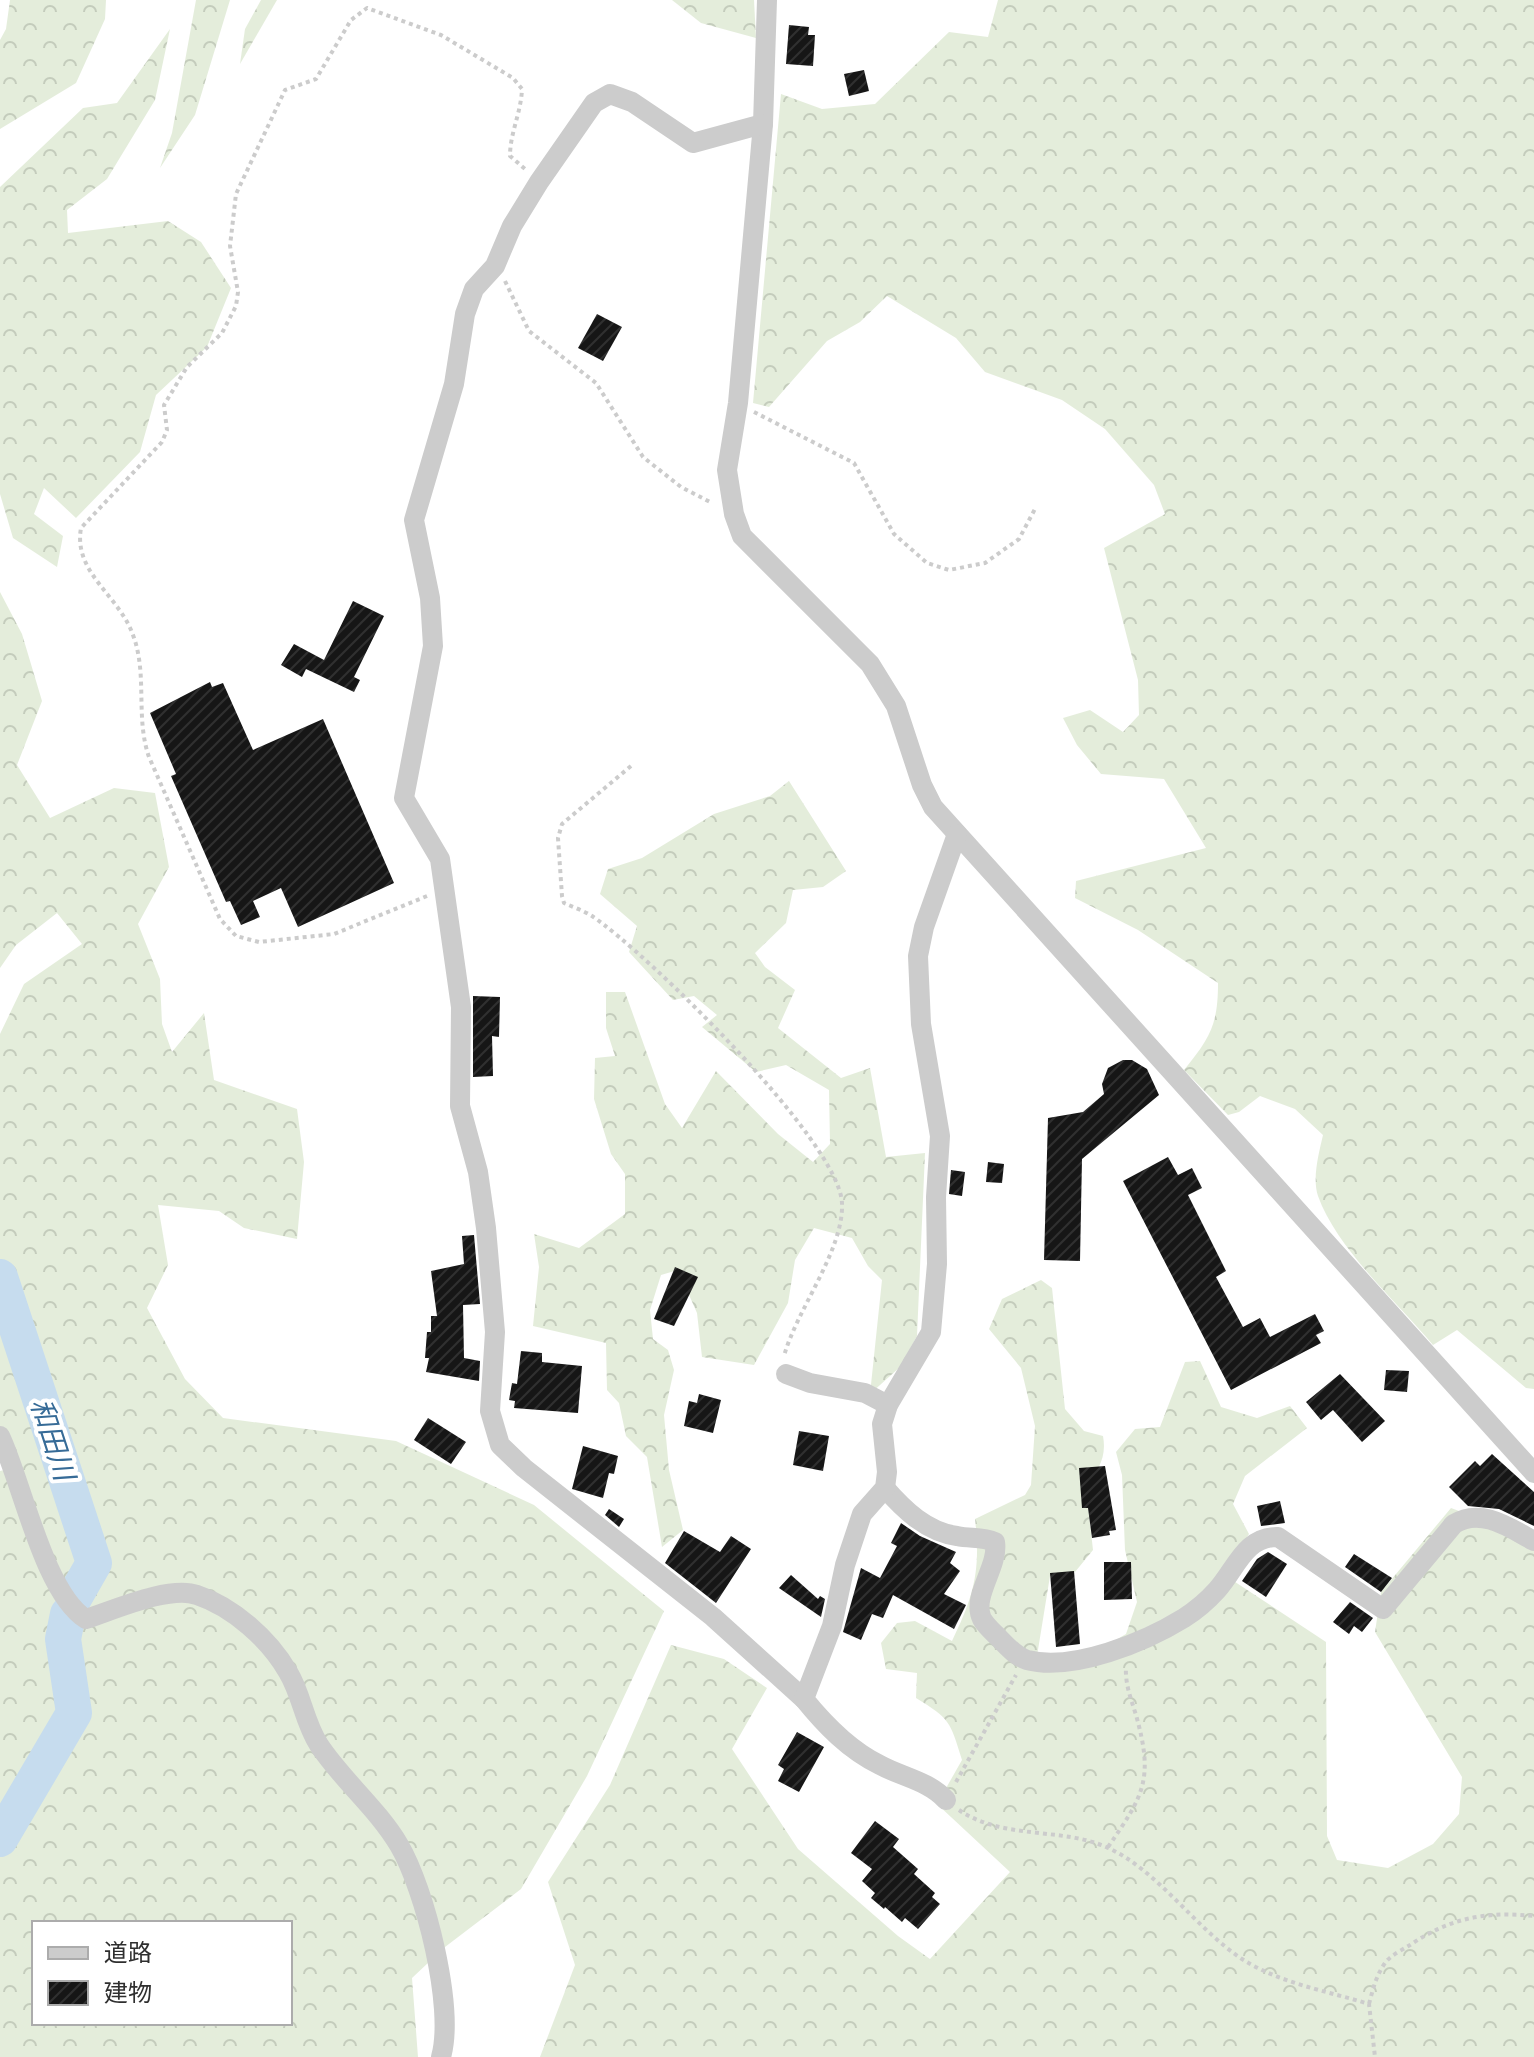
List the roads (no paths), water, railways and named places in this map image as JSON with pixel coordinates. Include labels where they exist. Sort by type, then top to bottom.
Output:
[{"type":"street","points":[[767,0],[763,124],[738,403],[727,470],[734,514],[742,536],[870,664],[896,706],[922,785],[933,807],[1534,1473]]},
{"type":"street","points":[[763,124],[693,143],[632,102],[610,94],[594,103],[512,226],[495,266],[474,289],[465,314],[454,384],[414,520],[430,598],[433,646],[404,798],[440,859],[461,1007],[460,1106],[478,1172],[486,1228],[495,1332],[490,1411],[500,1445],[524,1468],[713,1617],[804,1699],[848,1745],[877,1764],[936,1789],[946,1800]]},
{"type":"street","points":[[804,1699],[832,1626],[845,1565],[862,1514],[885,1488],[887,1472],[882,1424],[888,1405],[931,1332],[937,1264],[936,1197],[940,1136],[921,1024],[918,956],[924,927],[957,834]]},
{"type":"street","points":[[786,1374],[810,1383],[865,1393],[888,1405]]},
{"type":"street","points":[[0,1436],[39,1543],[76,1613],[86,1619],[179,1591],[198,1595],[257,1632],[289,1673],[319,1745],[400,1847],[433,1935],[445,2045],[441,2057]]},
{"type":"street","points":[[885,1488],[903,1509],[945,1534],[984,1537],[995,1542],[996,1553],[979,1608],[983,1620],[1012,1652],[1025,1659],[1048,1662],[1094,1656],[1133,1644],[1185,1617],[1216,1591],[1251,1544],[1264,1537],[1278,1537],[1383,1609],[1454,1524],[1465,1517],[1480,1516],[1534,1541]]},
{"type":"waterway","name":"和田川","points":[[0,1277],[94,1563],[74,1598]]},
{"type":"waterway","name":"和田川","points":[[0,1839],[74,1713],[63,1639],[68,1614]]}]
